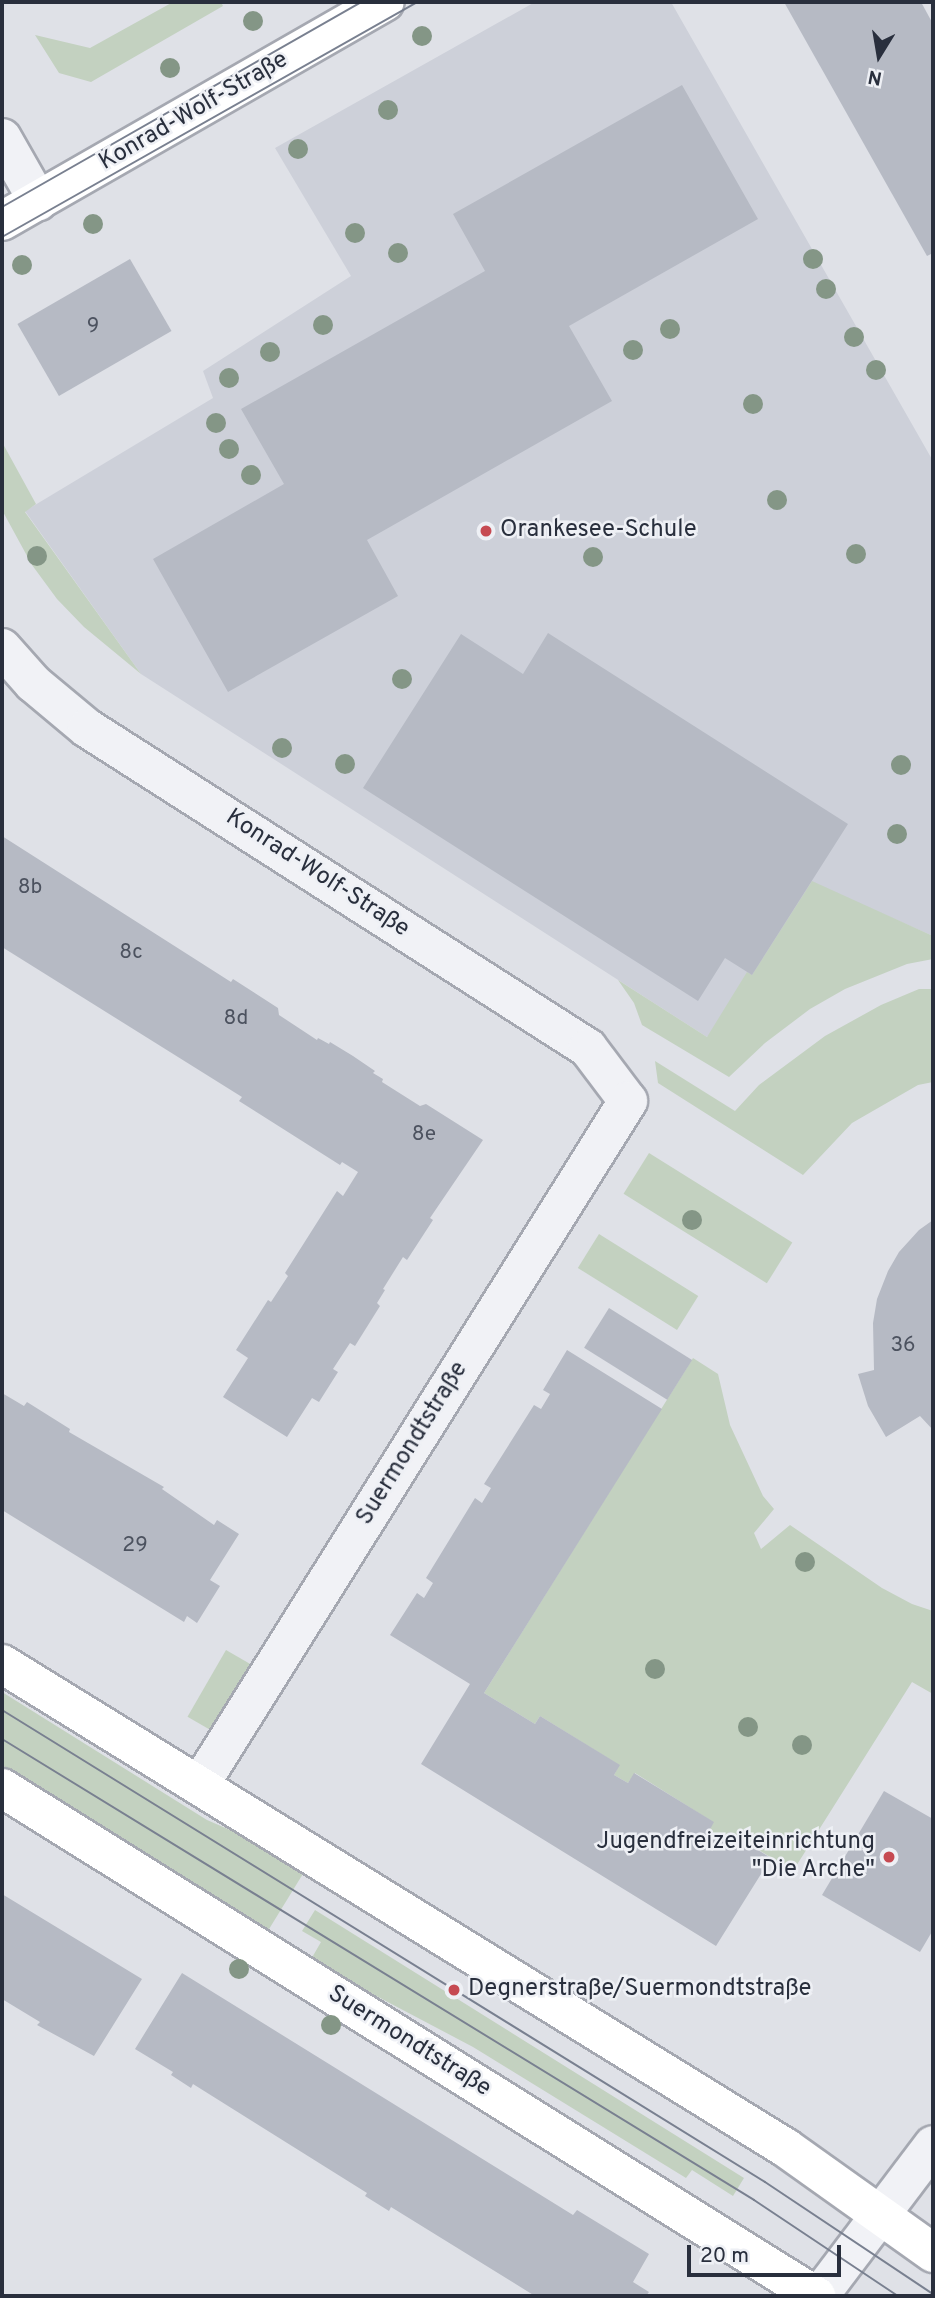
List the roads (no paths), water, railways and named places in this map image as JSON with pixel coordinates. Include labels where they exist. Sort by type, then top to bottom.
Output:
[{"type":"main road","name":"Konrad-Wolf-Straße","points":[[2,221],[386,2]]},
{"type":"main road","points":[[2,1664],[786,2148],[933,2253]]},
{"type":"main road","name":"Suermondtstraße","points":[[2,1788],[817,2296]]},
{"type":"street","points":[[2,138],[37,201]]},
{"type":"street","name":"Konrad-Wolf-Straße","points":[[2,648],[33,683],[87,728],[588,1048],[628,1101]]},
{"type":"street","name":"Suermondtstraße","points":[[199,1786],[628,1101]]},
{"type":"street","points":[[817,2296],[933,2145]]},
{"type":"tram line","points":[[2,207],[362,2]]},
{"type":"tram line","points":[[2,237],[418,2]]},
{"type":"tram line","points":[[2,1710],[765,2182],[933,2294]]},
{"type":"tram line","points":[[2,1739],[754,2200],[898,2296]]},
{"type":"place","name":"Orankesee-Schule","points":[[486,531]]},
{"type":"place","name":"Jugendfreizeiteinrichtung \"Die Arche\"","points":[[889,1857]]},
{"type":"place","name":"Degnerstraße/Suermondtstraße","points":[[454,1990]]}]
